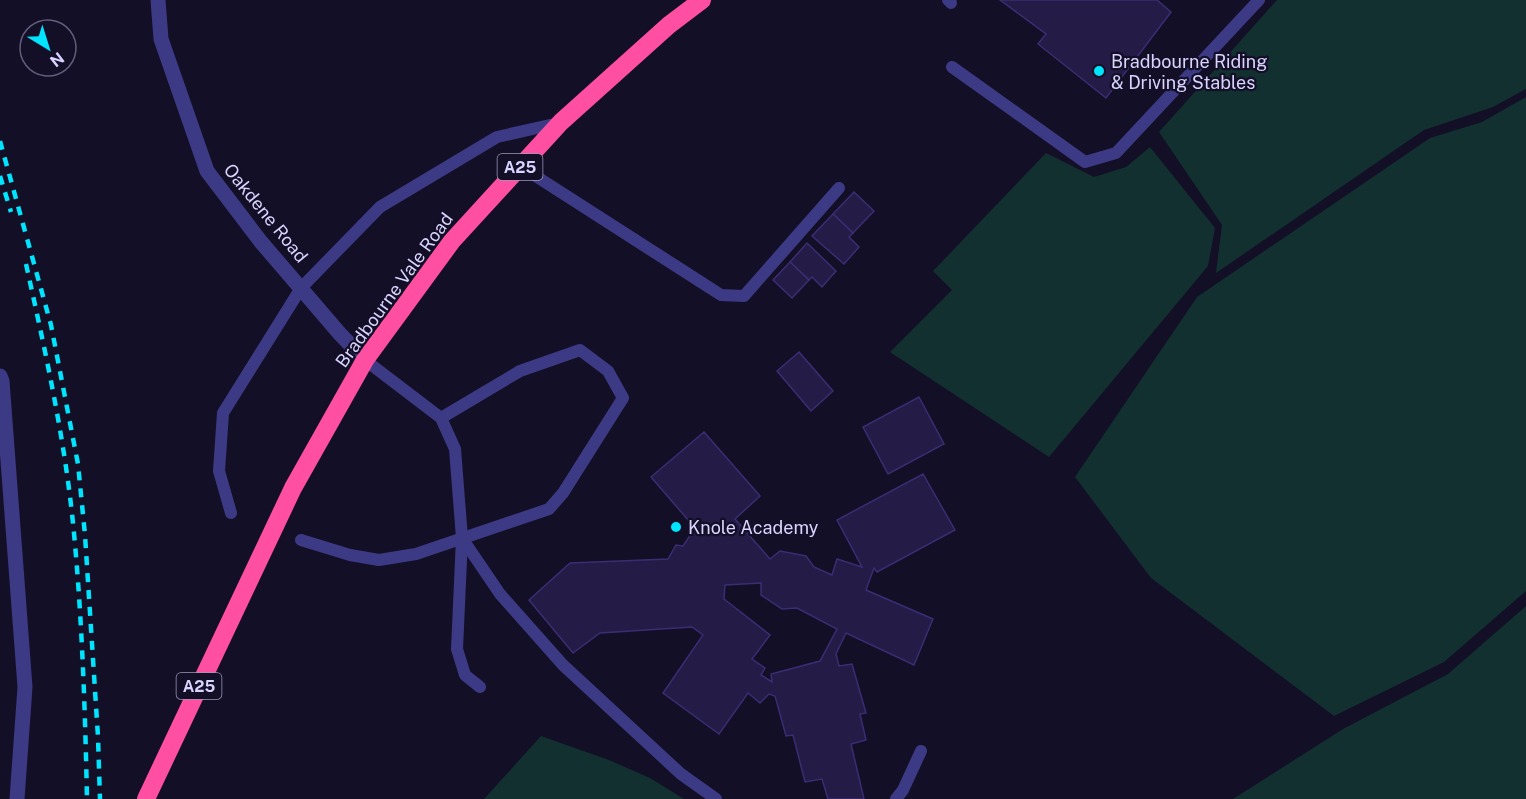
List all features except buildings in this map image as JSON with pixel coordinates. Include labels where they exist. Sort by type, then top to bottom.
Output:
[{"type":"highway","name":"Bradbourne Vale Road","points":[[146,799],[293,488],[365,360],[452,241],[520,166],[561,123],[669,25],[702,0]]},
{"type":"street","name":"Oakdene Road","points":[[158,0],[161,39],[207,171],[261,242],[365,360]]},
{"type":"street","points":[[0,376],[25,687],[17,799]]},
{"type":"lane","points":[[952,67],[1085,162],[1116,153],[1259,0]]},
{"type":"lane","points":[[231,513],[219,471],[223,413],[301,288],[380,207],[497,137],[561,123]]},
{"type":"lane","points":[[520,166],[721,295],[744,296],[839,188]]},
{"type":"lane","points":[[301,540],[350,555],[380,560],[416,554],[549,509],[564,494],[623,398],[608,370],[580,350],[520,371],[441,418]]},
{"type":"lane","points":[[365,360],[441,418],[455,449],[462,538],[457,648],[465,675],[480,687]]},
{"type":"lane","points":[[462,538],[500,594],[563,664],[681,774],[716,799]]},
{"type":"lane","points":[[896,799],[903,790],[921,750]]},
{"type":"green space","points":[[1277,0],[1526,0],[1526,89],[1493,107],[1424,130],[1216,273],[1222,225],[1159,132]]},
{"type":"green space","points":[[1526,97],[1526,591],[1444,662],[1334,716],[1151,578],[1075,477],[1197,297],[1430,138],[1482,122]]},
{"type":"green space","points":[[1150,147],[1215,228],[1208,266],[1049,457],[890,352],[952,290],[933,271],[1046,153],[1094,177],[1126,167]]},
{"type":"green space","points":[[1526,606],[1526,799],[1233,799],[1343,729],[1448,674]]},
{"type":"green space","points":[[541,736],[609,760],[650,778],[684,799],[484,799]]},
{"type":"railway","points":[[0,141],[51,325],[78,464],[85,535],[100,799]]},
{"type":"railway","points":[[0,176],[11,212]]},
{"type":"railway","points":[[26,264],[59,425],[73,523],[83,661],[87,799]]},
{"type":"place","name":"Bradbourne Riding & Driving Stables","points":[[1099,71]]},
{"type":"place","name":"Knole Academy","points":[[676,527]]}]
